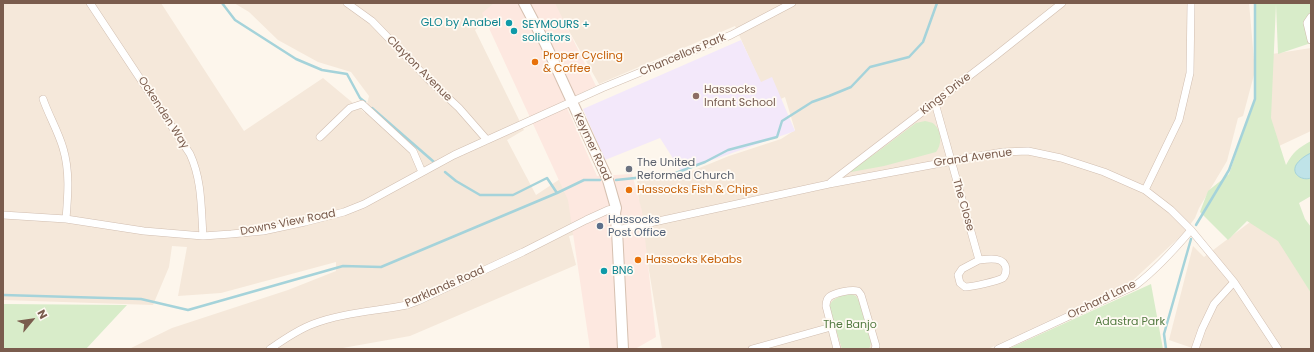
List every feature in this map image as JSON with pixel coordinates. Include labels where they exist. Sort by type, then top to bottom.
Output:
[{"type":"main road","name":"Keymer Road","points":[[524,3],[545,42],[608,180],[616,208],[615,213],[623,349]]},
{"type":"street","name":"Ockenden Way","points":[[90,3],[190,154],[196,167],[199,181],[203,236]]},
{"type":"street","name":"Clayton Avenue","points":[[347,3],[372,21],[428,79],[455,104],[487,140]]},
{"type":"street","name":"Chancellors Park","points":[[572,102],[602,88],[732,35],[792,3]]},
{"type":"street","name":"Kings Drive","points":[[829,184],[1062,3]]},
{"type":"street","points":[[1145,190],[1179,120],[1190,73],[1191,3]]},
{"type":"street","points":[[1311,17],[1307,23],[1311,40]]},
{"type":"street","points":[[43,99],[64,149],[69,192],[66,219]]},
{"type":"street","name":"Downs View Road","points":[[3,215],[66,219],[144,231],[203,236],[263,231],[344,212],[364,204],[454,155],[572,102]]},
{"type":"street","name":"The Close","points":[[935,103],[979,260]]},
{"type":"street","points":[[320,137],[350,108],[362,104],[413,151],[422,172]]},
{"type":"street","name":"Grand Avenue","points":[[617,230],[829,184],[1003,152],[1028,151],[1061,158],[1104,172],[1145,190],[1171,210],[1191,230],[1234,282],[1278,349]]},
{"type":"street","name":"Parklands Road","points":[[270,349],[299,330],[318,322],[407,306],[523,252],[586,220],[616,208]]},
{"type":"street","name":"Orchard Lane","points":[[998,349],[1136,285],[1169,256],[1191,230]]},
{"type":"street","points":[[998,259],[1006,267],[1006,274],[1002,278],[978,286],[965,287],[960,283],[958,275],[962,269],[979,260],[998,259]]},
{"type":"street","points":[[1195,349],[1202,329],[1214,304],[1234,282]]},
{"type":"street","points":[[837,349],[826,306],[826,300],[830,296],[852,290],[858,291],[861,295],[876,346],[875,349]]},
{"type":"street","points":[[752,349],[831,327]]},
{"type":"shaded area","points":[[3,3],[161,3],[244,131],[323,78],[365,113],[369,96],[351,72],[318,62],[278,40],[249,12],[234,3],[504,3],[475,30],[524,130],[507,140],[536,195],[563,177],[582,233],[569,236],[576,265],[410,336],[337,349],[129,349],[172,328],[288,290],[336,271],[336,262],[221,293],[178,296],[187,247],[172,246],[169,267],[153,305],[3,300]]},
{"type":"shaded area","points":[[494,3],[555,3],[596,86],[564,101],[597,176],[632,174],[642,211],[656,337],[635,349],[590,349],[568,200],[482,13]]},
{"type":"shaded area","points":[[553,3],[1249,3],[1255,71],[1243,116],[1238,118],[1227,161],[1199,208],[1195,218],[1184,233],[1130,283],[988,349],[662,349],[640,216],[637,181],[677,177],[729,156],[781,139],[795,130],[785,97],[770,104],[735,26],[599,84]]},
{"type":"shaded area","name":"Hassocks Infant School","points":[[741,40],[761,82],[772,77],[795,131],[681,171],[660,138],[605,160],[583,109]]},
{"type":"shaded area","points":[[1311,48],[1311,131],[1279,146],[1270,119],[1272,54]]},
{"type":"shaded area","points":[[1254,219],[1277,236],[1311,292],[1311,349],[1195,349],[1169,340],[1193,246],[1204,257]]},
{"type":"green space","points":[[1255,3],[1311,3],[1311,17],[1307,23],[1311,43],[1278,54],[1276,4],[1271,118],[1286,165],[1296,151],[1311,141],[1311,196],[1299,203],[1305,219],[1311,227],[1311,293],[1278,241],[1247,221],[1228,240],[1200,212],[1208,191],[1229,174],[1255,99]]},
{"type":"green space","points":[[925,121],[933,123],[939,130],[940,142],[936,152],[884,166],[850,171],[916,123]]},
{"type":"green space","name":"Adastra Park","points":[[1151,284],[1163,349],[1008,349]]},
{"type":"green space","name":"The Banjo","points":[[851,294],[856,296],[859,301],[871,342],[868,349],[842,349],[829,307],[835,299]]},
{"type":"green space","points":[[3,304],[127,305],[86,349],[3,349]]},
{"type":"water","points":[[1311,153],[1311,178],[1301,178],[1295,172],[1296,165],[1299,161]]},
{"type":"waterway","points":[[222,3],[235,20],[296,59],[322,70],[347,74],[360,98],[365,102]]},
{"type":"waterway","points":[[616,180],[673,174],[705,162],[728,150],[777,137],[782,121],[812,102],[851,87],[870,67],[909,57],[923,42],[937,3]]},
{"type":"waterway","points":[[1196,225],[1229,170],[1255,99],[1255,3]]},
{"type":"waterway","points":[[372,108],[434,162]]},
{"type":"waterway","points":[[445,172],[456,181],[480,195],[513,195],[547,178],[557,193],[584,180],[600,180]]},
{"type":"waterway","points":[[3,295],[141,299],[188,310],[343,266],[381,267],[557,193]]},
{"type":"waterway","points":[[1166,349],[1164,334],[1191,239]]},
{"type":"place","name":"GLO by Anabel","points":[[509,23]]},
{"type":"place","name":"SEYMOURS + solicitors","points":[[514,31]]},
{"type":"place","name":"Proper Cycling & Coffee","points":[[535,62]]},
{"type":"place","name":"Hassocks Infant School","points":[[696,96]]},
{"type":"place","name":"The United Reformed Church","points":[[629,169]]},
{"type":"place","name":"Hassocks Fish & Chips","points":[[629,190]]},
{"type":"place","name":"Hassocks Post Office","points":[[600,226]]},
{"type":"place","name":"Hassocks Kebabs","points":[[638,260]]},
{"type":"place","name":"BN6","points":[[604,271]]}]
